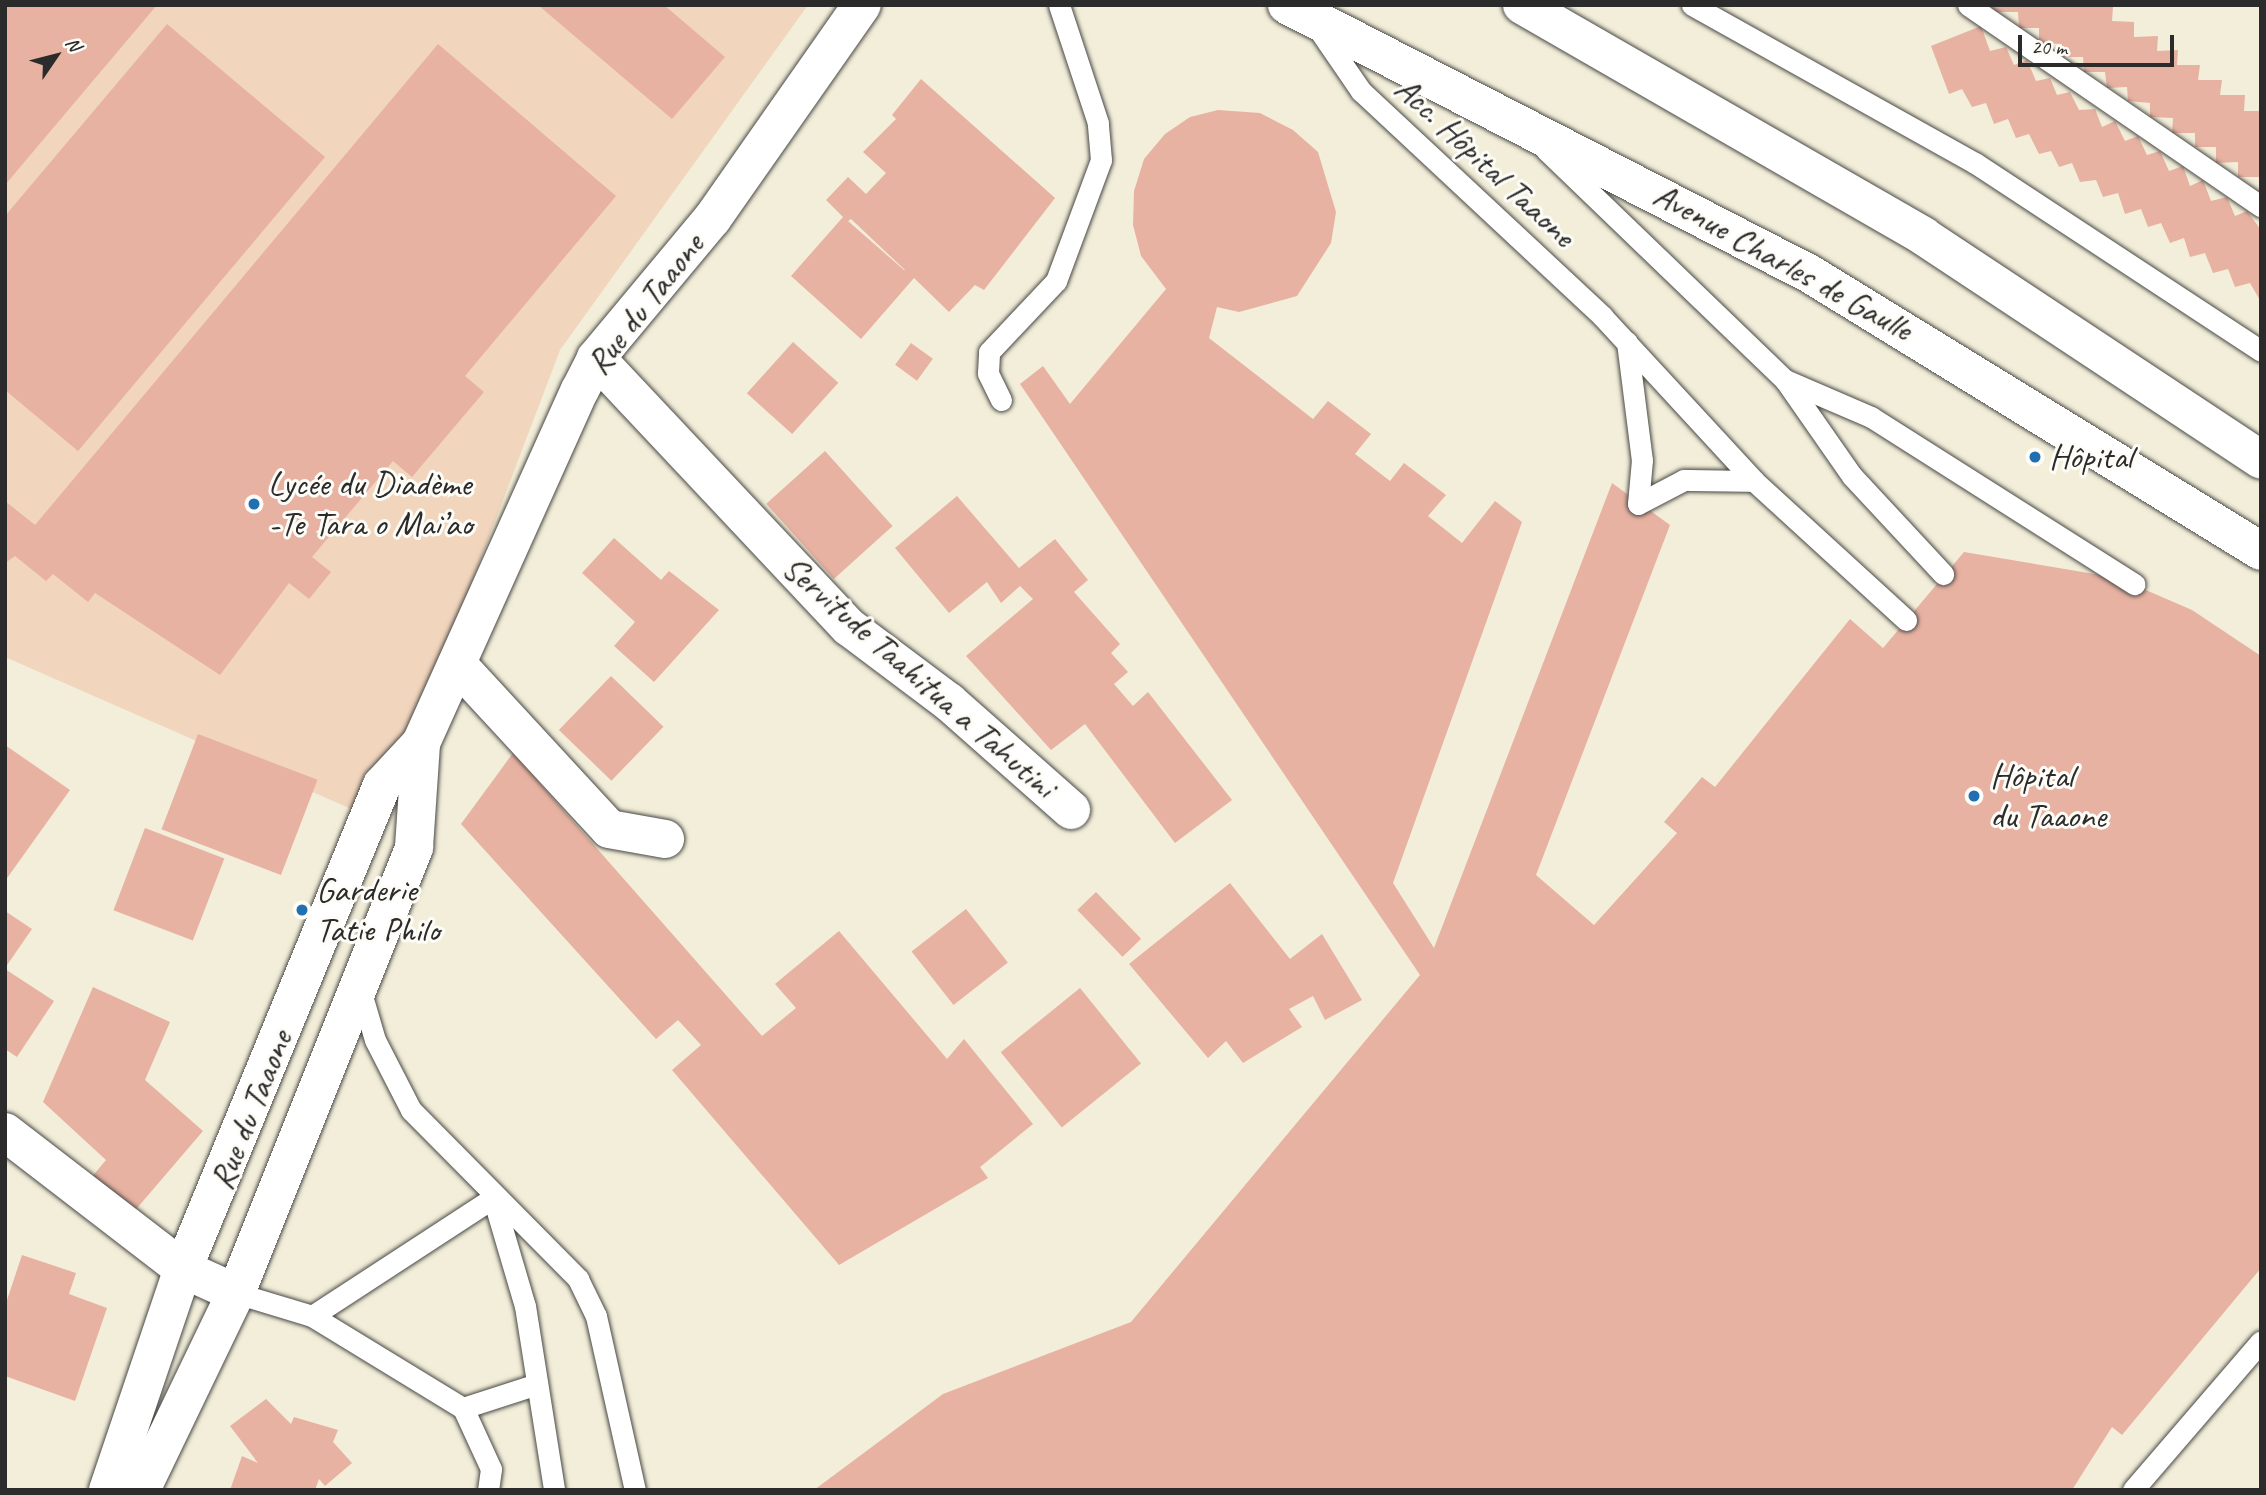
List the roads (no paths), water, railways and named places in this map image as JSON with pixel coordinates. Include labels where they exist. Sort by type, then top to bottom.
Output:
[{"type":"main road","name":"Rue du Taaone","points":[[108,1490],[183,1269],[382,785],[421,743],[596,358],[712,219],[862,5]]},
{"type":"main road","points":[[1522,5],[1923,236],[2261,460]]},
{"type":"main road","name":"Avenue Charles de Gaulle","points":[[1300,13],[1517,121],[1810,274],[2261,551]]},
{"type":"main road","name":"Servitude Taahitua a Tahutini","points":[[596,358],[849,627],[949,702],[1071,810]]},
{"type":"main road","points":[[457,664],[609,829],[665,839]]},
{"type":"main road","name":"Rue du Taaone","points":[[141,1490],[236,1293],[414,847],[421,743]]},
{"type":"main road","points":[[5,1132],[183,1269],[236,1293]]},
{"type":"lane","points":[[1001,400],[988,373],[989,352],[1056,281],[1101,160],[1098,123],[1059,5]]},
{"type":"lane","points":[[1692,5],[1975,163],[2261,351]]},
{"type":"lane","points":[[1968,5],[2261,206]]},
{"type":"lane","name":"Acc. Hôpital Taaone","points":[[1300,13],[1361,92],[1627,342],[1754,481],[1906,620]]},
{"type":"lane","points":[[1517,121],[1785,380],[1852,476],[1943,575]]},
{"type":"lane","points":[[1627,342],[1642,460],[1638,504],[1684,480],[1754,481]]},
{"type":"lane","points":[[1785,380],[1871,417],[2134,584]]},
{"type":"lane","points":[[359,986],[374,1040],[411,1110],[493,1198],[578,1279],[596,1317],[635,1490]]},
{"type":"lane","points":[[312,1316],[493,1198]]},
{"type":"lane","points":[[493,1198],[525,1306],[554,1490]]},
{"type":"lane","points":[[236,1293],[312,1316],[463,1408],[491,1469],[488,1490]]},
{"type":"lane","points":[[2133,1490],[2261,1341]]},
{"type":"lane","points":[[463,1408],[537,1384]]},
{"type":"place","name":"Hôpital","points":[[2035,457]]},
{"type":"place","name":"Lycée du Diadème -Te Tara o Mai’ao","points":[[254,504]]},
{"type":"place","name":"Hôpital du Taaone","points":[[1974,796]]},
{"type":"place","name":"Garderie Tatie Philo","points":[[302,910]]}]
